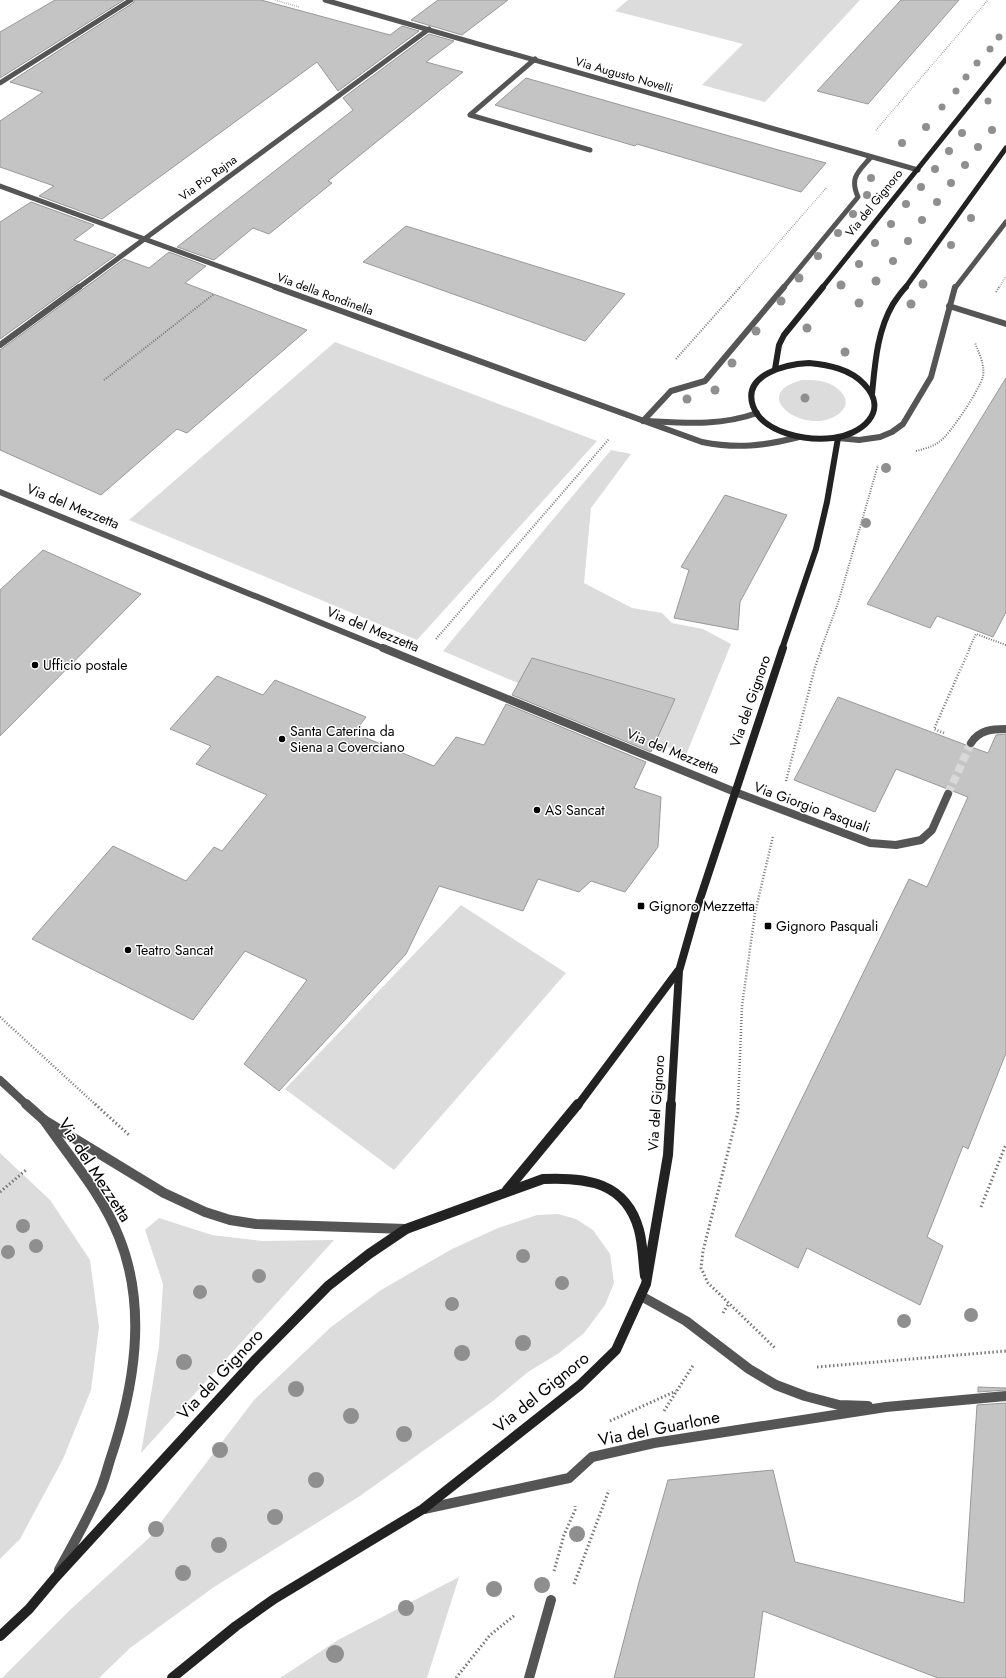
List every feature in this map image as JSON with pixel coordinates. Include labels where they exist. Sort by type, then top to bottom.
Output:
[{"type":"main road","name":"Via del Gignoro","points":[[775,369],[779,345],[784,335],[1006,59]]},
{"type":"main road","points":[[872,394],[878,344],[886,317],[893,304],[1006,148]]},
{"type":"main road","points":[[800,364],[829,366],[854,376],[863,382],[872,394],[875,410],[869,422],[856,432],[838,438],[821,439],[799,437],[778,430],[763,420],[752,404],[753,387],[763,376],[775,369],[800,364]]},
{"type":"main road","name":"Via del Gignoro","points":[[172,1678],[236,1626],[274,1599],[423,1509],[580,1385],[616,1350],[646,1284],[668,1155],[679,970],[697,908],[816,550],[838,438]]},
{"type":"main road","name":"Via del Gignoro","points":[[506,1191],[589,1091],[679,970]]},
{"type":"main road","name":"Via del Gignoro","points":[[0,1636],[29,1609],[55,1578],[256,1359],[328,1286],[369,1254],[406,1229],[506,1191],[543,1179],[566,1178],[602,1185],[623,1198],[634,1216],[639,1231],[646,1284]]},
{"type":"street","points":[[0,83],[131,0]]},
{"type":"street","name":"Via Augusto Novelli","points":[[325,0],[333,1],[918,170]]},
{"type":"street","name":"Via Pio Rajna","points":[[0,345],[429,29]]},
{"type":"street","points":[[535,59],[470,115],[590,150]]},
{"type":"street","name":"Via del Gignoro","points":[[643,421],[671,391],[705,381],[858,197],[853,187],[854,178],[871,157]]},
{"type":"street","name":"Via della Rondinella","points":[[0,186],[643,421],[681,437],[721,447],[743,448],[769,445],[799,437]]},
{"type":"street","points":[[838,438],[859,440],[880,437],[892,432],[903,424],[931,377],[939,343],[956,287],[1006,222]]},
{"type":"street","points":[[950,306],[1006,324]]},
{"type":"street","name":"Via della Rondinella","points":[[643,421],[714,424],[740,420],[757,413]]},
{"type":"street","name":"Via del Mezzetta","points":[[0,492],[735,792]]},
{"type":"street","points":[[971,743],[974,736],[982,732],[1006,729]]},
{"type":"street","name":"Via Giorgio Pasquali","points":[[735,792],[870,842],[896,845],[921,840],[932,830],[948,794]]},
{"type":"street","name":"Via del Mezzetta","points":[[0,1080],[44,1120],[164,1193],[205,1212],[230,1220],[283,1225],[406,1229]]},
{"type":"street","name":"Via del Mezzetta","points":[[44,1120],[102,1204],[120,1237],[131,1270],[135,1302],[135,1334],[130,1381],[127,1403],[118,1439],[97,1497],[55,1578]]},
{"type":"street","name":"Via del Guarlone","points":[[641,1296],[686,1321],[749,1369],[776,1385],[805,1396],[839,1405],[886,1407]]},
{"type":"street","name":"Via del Guarlone","points":[[423,1509],[570,1478],[592,1457],[654,1443],[886,1407],[1006,1396]]},
{"type":"street","points":[[529,1678],[551,1600]]},
{"type":"path","points":[[672,365],[988,0]]},
{"type":"path","points":[[818,197],[849,207]]},
{"type":"path","points":[[104,380],[216,292]]},
{"type":"path","points":[[915,451],[929,448],[941,441],[952,428],[983,377],[981,359],[974,338]]},
{"type":"path","points":[[416,662],[609,439]]},
{"type":"path","points":[[788,769],[815,667],[838,603],[878,464]]},
{"type":"path","points":[[971,743],[934,729],[976,634],[1006,644]]},
{"type":"path","points":[[773,836],[755,913],[742,1006],[738,1112],[703,1251],[701,1268],[708,1283],[777,1350]]},
{"type":"path","points":[[0,1017],[131,1137]]},
{"type":"path","points":[[981,1207],[1006,1144]]},
{"type":"path","points":[[0,1192],[26,1170]]},
{"type":"path","points":[[810,1367],[1006,1351]]},
{"type":"path","points":[[664,1411],[697,1360]]},
{"type":"path","points":[[606,1422],[676,1391]]},
{"type":"path","points":[[551,1600],[576,1583],[609,1490]]},
{"type":"shaded area","points":[[628,0],[860,0],[765,102],[702,85],[743,44],[615,11]]},
{"type":"shaded area","points":[[335,342],[597,441],[417,640],[129,520]]},
{"type":"shaded area","points":[[802,380],[822,381],[834,386],[844,395],[846,400],[844,409],[829,419],[817,421],[804,420],[784,409],[780,401],[780,394],[787,386]]},
{"type":"shaded area","points":[[611,450],[631,454],[591,508],[584,583],[632,608],[662,613],[672,623],[703,629],[731,644],[686,755],[443,651]]},
{"type":"shaded area","points":[[461,905],[566,973],[394,1170],[285,1089]]},
{"type":"shaded area","points":[[0,1153],[50,1200],[90,1260],[99,1327],[91,1390],[63,1459],[20,1539],[0,1559]]},
{"type":"shaded area","points":[[558,1214],[576,1219],[593,1230],[610,1254],[614,1283],[605,1305],[584,1333],[559,1353],[528,1372],[493,1401],[360,1496],[214,1587],[130,1648],[99,1678],[2,1678],[71,1609],[149,1538],[254,1400],[331,1327],[381,1290],[452,1249],[498,1228],[537,1215]]},
{"type":"shaded area","points":[[159,1218],[212,1235],[262,1241],[334,1240],[141,1453],[159,1346],[163,1284],[145,1230]]},
{"type":"shaded area","points":[[459,1577],[427,1678],[280,1678],[338,1640]]},
{"type":"building","points":[[55,0],[124,0],[0,78],[0,32]]},
{"type":"building","points":[[135,0],[261,0],[390,35],[402,26],[419,31],[338,91],[317,62],[102,219],[39,196],[54,186],[0,167],[0,121],[43,92],[10,82],[133,3]]},
{"type":"building","points":[[438,0],[508,0],[462,35],[411,20]]},
{"type":"building","points":[[901,0],[959,0],[868,104],[817,91]]},
{"type":"building","points":[[429,34],[454,41],[426,62],[463,72],[328,181],[332,183],[269,234],[253,228],[214,260],[177,247],[353,110],[343,98]]},
{"type":"building","points":[[526,78],[826,163],[801,192],[637,144],[635,146],[495,105]]},
{"type":"building","points":[[31,202],[94,225],[74,240],[116,255],[0,339],[0,222]]},
{"type":"building","points":[[406,226],[625,294],[585,341],[363,262]]},
{"type":"building","points":[[169,252],[206,266],[185,283],[307,330],[187,433],[177,429],[101,495],[0,450],[0,350],[124,259],[149,268]]},
{"type":"building","points":[[1006,378],[1006,612],[993,637],[937,616],[930,628],[867,604]]},
{"type":"building","points":[[725,495],[787,515],[740,602],[738,630],[674,618],[689,570],[681,567]]},
{"type":"building","name":"Ufficio postale","points":[[43,550],[141,594],[0,736],[0,590]]},
{"type":"building","points":[[532,658],[675,699],[651,752],[512,695]]},
{"type":"building","points":[[217,676],[263,695],[275,680],[366,717],[354,733],[434,766],[456,737],[484,745],[506,704],[646,762],[634,788],[661,797],[658,847],[625,892],[591,881],[579,892],[538,879],[523,911],[439,886],[406,954],[279,1091],[244,1064],[307,980],[245,951],[193,1020],[32,939],[113,846],[186,881],[214,847],[222,851],[267,795],[196,764],[211,746],[170,729]]},
{"type":"building","points":[[838,697],[966,745],[970,748],[988,753],[996,735],[1006,734],[1006,1053],[968,1149],[963,1146],[927,1237],[943,1246],[920,1305],[807,1248],[798,1268],[735,1236],[909,879],[927,887],[968,797],[896,769],[875,812],[794,780]]},
{"type":"building","points":[[978,1387],[1006,1388],[1006,1390],[978,1392]]},
{"type":"building","points":[[1006,1403],[1006,1678],[938,1678],[763,1611],[754,1678],[614,1678],[668,1480],[773,1470],[795,1562],[964,1603],[977,1405]]},
{"type":"tunnel","points":[[948,794],[971,743]]},
{"type":"place","name":"Ufficio postale","points":[[35,665]]},
{"type":"place","name":"Santa Caterina da Siena a Coverciano","points":[[282,739]]},
{"type":"place","name":"AS Sancat","points":[[537,810]]},
{"type":"place","name":"Gignoro Mezzetta","points":[[641,906]]},
{"type":"place","name":"Gignoro Pasquali","points":[[768,926]]},
{"type":"place","name":"Teatro Sancat","points":[[128,950]]}]
